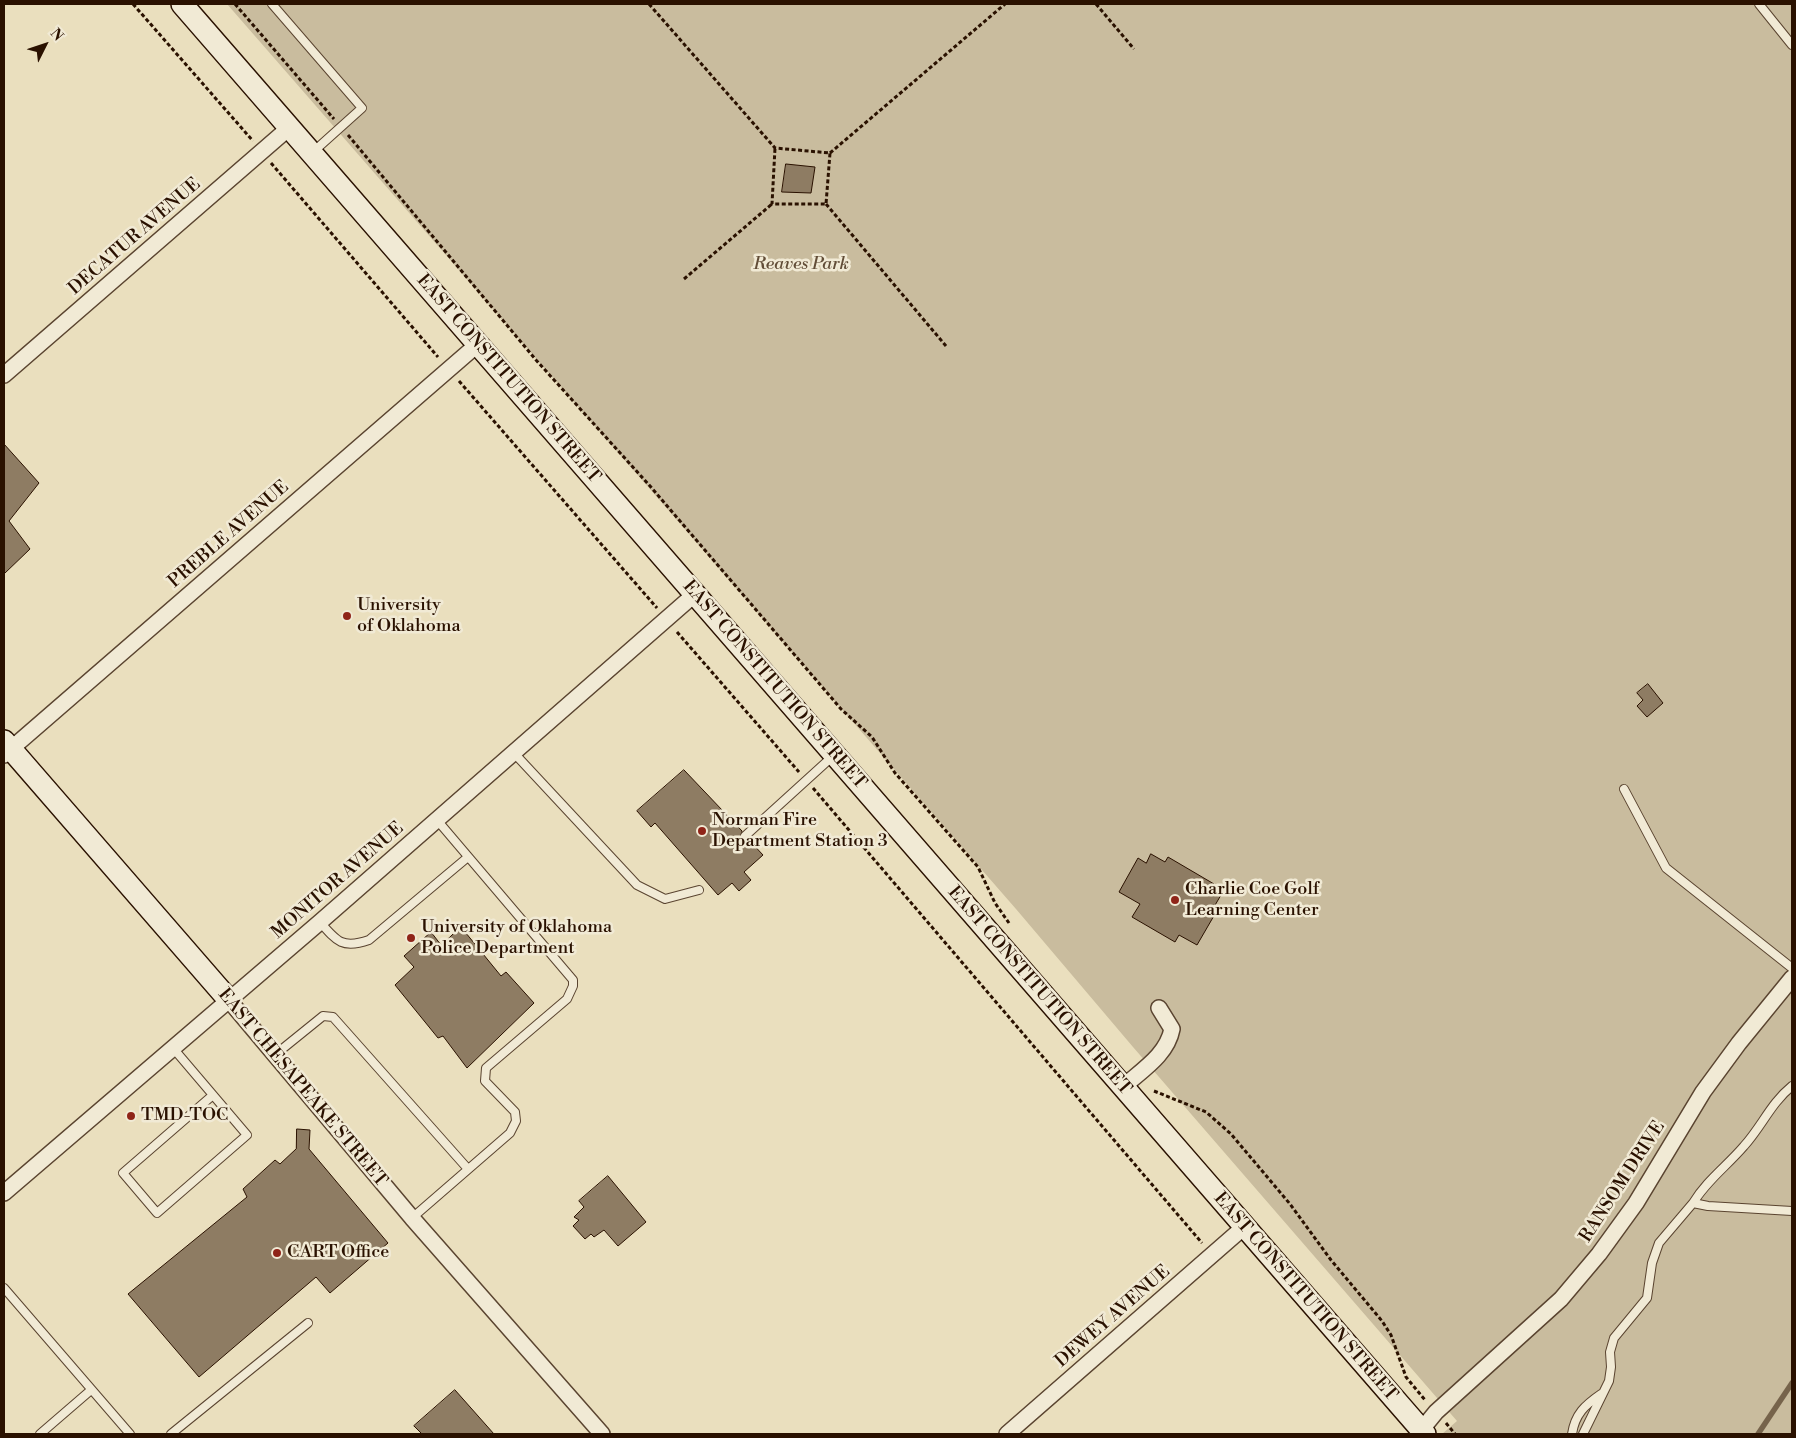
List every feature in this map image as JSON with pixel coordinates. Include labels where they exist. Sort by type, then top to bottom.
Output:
[{"type":"main road","name":"EAST CONSTITUTION STREET","points":[[182,4],[834,755],[1131,1081],[1244,1227],[1422,1433]]},
{"type":"main road","name":"EAST CHESAPEAKE STREET","points":[[6,748],[228,999]]},
{"type":"street","name":"DECATUR AVENUE","points":[[4,375],[290,127]]},
{"type":"street","name":"PREBLE AVENUE","points":[[6,748],[478,344]]},
{"type":"street","name":"MONITOR AVENUE","points":[[4,1193],[320,922],[695,594]]},
{"type":"street","name":"RANSOM DRIVE","points":[[1422,1433],[1436,1412],[1561,1299],[1599,1254],[1636,1203],[1703,1092],[1739,1043],[1792,978]]},
{"type":"street","name":"EAST CHESAPEAKE STREET","points":[[228,999],[412,1218],[602,1434]]},
{"type":"street","points":[[1131,1081],[1165,1049],[1170,1040],[1172,1029],[1159,1008]]},
{"type":"street","name":"DEWEY AVENUE","points":[[1007,1434],[1244,1227]]},
{"type":"lane","points":[[272,4],[362,108],[312,153]]},
{"type":"lane","points":[[1759,4],[1792,45]]},
{"type":"lane","points":[[514,753],[637,885],[665,899],[699,890]]},
{"type":"lane","points":[[745,836],[834,755]]},
{"type":"lane","points":[[1624,789],[1666,868],[1792,968]]},
{"type":"lane","points":[[412,1218],[510,1133],[516,1121],[515,1112],[485,1081],[486,1068],[567,998],[573,986],[573,980],[437,820]]},
{"type":"lane","points":[[320,922],[336,941],[353,945],[370,940],[468,857]]},
{"type":"lane","points":[[276,1054],[323,1016],[333,1017],[468,1169]]},
{"type":"lane","points":[[173,1048],[247,1134],[157,1213],[123,1172],[213,1095]]},
{"type":"lane","points":[[1583,1434],[1608,1381],[1611,1367],[1610,1352],[1614,1338],[1647,1298],[1652,1263],[1659,1243],[1693,1203],[1708,1180],[1744,1146],[1777,1100],[1792,1086]]},
{"type":"lane","points":[[1693,1203],[1708,1206],[1792,1211]]},
{"type":"lane","points":[[4,1288],[130,1434]]},
{"type":"lane","points":[[171,1434],[308,1323]]},
{"type":"lane","points":[[40,1434],[91,1390]]},
{"type":"lane","points":[[1572,1434],[1578,1414],[1585,1405],[1603,1393]]},
{"type":"path","points":[[236,4],[580,410],[650,486],[841,709],[864,728],[879,745],[896,773],[978,867],[995,903],[1014,931]]},
{"type":"path","points":[[649,4],[775,148],[772,204]]},
{"type":"path","points":[[775,148],[830,152],[1005,4]]},
{"type":"path","points":[[1096,4],[1134,49]]},
{"type":"path","points":[[830,152],[826,204],[946,346]]},
{"type":"path","points":[[684,279],[772,204],[826,204]]},
{"type":"path","points":[[1131,1081],[1206,1112],[1231,1134],[1382,1321],[1391,1334],[1406,1377],[1455,1434]]},
{"type":"green space","name":"Reaves Park","points":[[227,4],[1792,4],[1792,1434],[1442,1434],[1457,1421],[1016,909]]},
{"type":"building","points":[[786,164],[815,167],[811,193],[782,192]]},
{"type":"building","points":[[4,444],[39,483],[9,521],[30,549],[4,574]]},
{"type":"building","points":[[1648,684],[1663,703],[1647,717],[1637,706],[1643,700],[1637,693]]},
{"type":"building","name":"Norman Fire Department Station 3","points":[[684,770],[742,831],[741,839],[744,841],[749,840],[763,855],[744,872],[751,880],[739,891],[732,883],[718,895],[655,823],[651,827],[637,811]]},
{"type":"building","name":"Charlie Coe Golf Learning Center","points":[[1151,854],[1165,862],[1168,857],[1214,884],[1211,889],[1221,895],[1211,912],[1215,914],[1197,945],[1179,935],[1175,942],[1132,917],[1140,904],[1119,892],[1138,858],[1146,863]]},
{"type":"building","name":"University of Oklahoma Police Department","points":[[461,927],[501,976],[506,972],[534,1003],[467,1068],[443,1036],[438,1038],[395,985],[414,967],[404,956],[431,932],[441,945]]},
{"type":"building","name":"CART Office","points":[[297,1129],[310,1130],[309,1149],[388,1243],[330,1293],[316,1277],[199,1377],[128,1294],[247,1197],[243,1189],[275,1160],[280,1164],[296,1149]]},
{"type":"building","points":[[608,1176],[646,1222],[618,1246],[604,1230],[594,1237],[591,1234],[585,1239],[573,1226],[579,1220],[574,1217],[584,1207],[579,1201]]},
{"type":"building","points":[[455,1390],[494,1434],[422,1434],[414,1426]]},
{"type":"waterway","points":[[1758,1434],[1792,1383]]},
{"type":"place","name":"University of Oklahoma","points":[[347,616]]},
{"type":"place","name":"Norman Fire Department Station 3","points":[[702,831]]},
{"type":"place","name":"Charlie Coe Golf Learning Center","points":[[1175,900]]},
{"type":"place","name":"University of Oklahoma Police Department","points":[[411,938]]},
{"type":"place","name":"TMD-TOC","points":[[131,1116]]},
{"type":"place","name":"CART Office","points":[[277,1253]]}]
